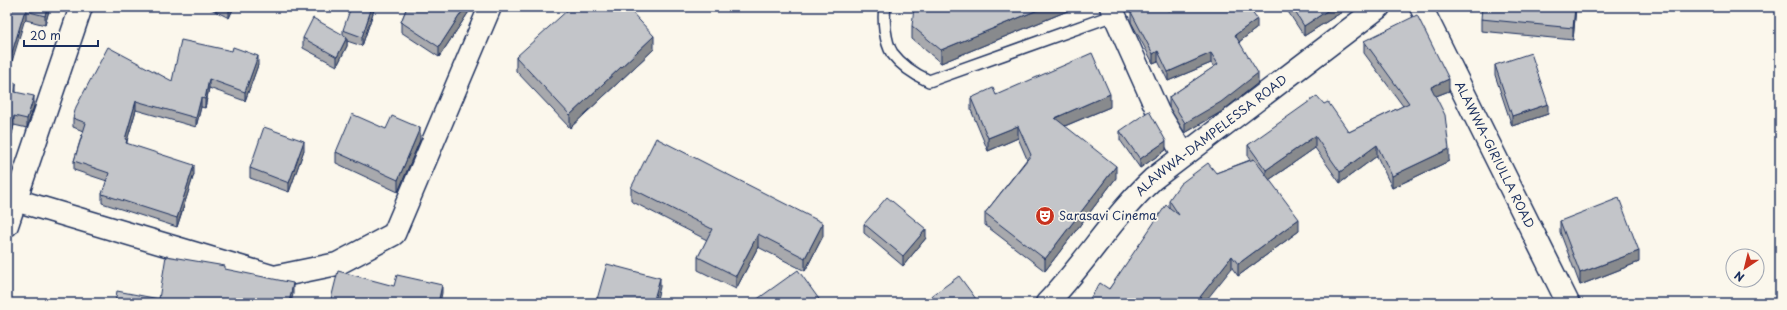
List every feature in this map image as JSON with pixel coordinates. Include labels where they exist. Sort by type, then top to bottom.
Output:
[{"type":"street","points":[[7,226],[81,7]]},
{"type":"street","points":[[15,200],[274,277],[336,264],[394,234],[490,7]]},
{"type":"street","name":"ALAWWA-DAMPELESSA ROAD","points":[[1047,303],[1081,265],[1132,198],[1153,179],[1380,7]]},
{"type":"street","name":"ALAWWA-GIRIULLA ROAD","points":[[1421,7],[1568,303]]},
{"type":"street","points":[[1113,11],[1158,112],[1184,155]]},
{"type":"lane","points":[[884,7],[883,21],[892,52],[916,75],[929,81],[1113,11]]},
{"type":"building","points":[[7,7],[47,7],[45,16],[26,11],[24,13],[7,69]]},
{"type":"building","points":[[351,7],[372,7],[362,37],[343,30]]},
{"type":"building","points":[[407,7],[465,7],[439,47],[401,22]]},
{"type":"building","points":[[571,7],[627,7],[654,36],[570,115],[516,57]]},
{"type":"building","points":[[914,7],[1045,7],[941,50],[912,26]]},
{"type":"building","points":[[1140,7],[1167,7],[1169,11],[1174,7],[1248,7],[1257,19],[1235,35],[1258,73],[1221,102],[1185,123],[1169,97],[1218,64],[1211,53],[1168,72],[1158,51],[1153,54],[1131,12]]},
{"type":"building","points":[[1292,7],[1333,7],[1304,26]]},
{"type":"building","points":[[1482,7],[1575,7],[1573,28],[1481,19]]},
{"type":"building","points":[[1417,15],[1449,79],[1431,87],[1445,115],[1449,149],[1392,176],[1377,145],[1340,172],[1315,136],[1266,170],[1248,145],[1317,96],[1324,104],[1328,102],[1349,132],[1409,103],[1364,41]]},
{"type":"building","points":[[313,18],[347,37],[337,57],[303,38]]},
{"type":"building","points":[[181,40],[232,51],[233,47],[258,56],[245,92],[209,79],[205,99],[201,98],[196,118],[136,101],[125,139],[127,140],[126,143],[194,165],[177,218],[102,194],[109,173],[74,161],[86,123],[73,118],[76,107],[108,47],[172,81]]},
{"type":"building","points":[[1092,53],[1110,94],[1055,118],[1116,166],[1045,259],[985,213],[1031,155],[1018,126],[988,138],[971,98],[993,88],[996,95]]},
{"type":"building","points":[[1531,53],[1548,104],[1512,116],[1495,65]]},
{"type":"building","points":[[7,81],[16,83],[15,92],[34,96],[27,119],[14,116],[12,125],[7,124]]},
{"type":"building","points":[[1149,111],[1166,141],[1140,159],[1120,131]]},
{"type":"building","points":[[352,114],[386,129],[392,116],[420,128],[398,180],[336,152]]},
{"type":"building","points":[[264,127],[304,141],[289,183],[250,168]]},
{"type":"building","points":[[656,138],[823,223],[805,258],[758,234],[736,276],[698,257],[712,229],[631,188]]},
{"type":"building","points":[[1254,159],[1299,219],[1238,264],[1232,256],[1200,297],[1209,303],[1087,303],[1100,283],[1109,289],[1166,205],[1179,215],[1169,200],[1180,184],[1208,163],[1216,173]]},
{"type":"building","points":[[887,197],[926,229],[903,256],[864,224]]},
{"type":"building","points":[[1619,198],[1639,251],[1580,273],[1560,221]]},
{"type":"building","points":[[166,256],[225,266],[225,269],[293,283],[289,303],[115,303],[117,291],[159,299]]},
{"type":"building","points":[[607,264],[660,278],[653,303],[596,303]]},
{"type":"building","points":[[798,270],[821,302],[820,303],[752,303]]},
{"type":"building","points":[[338,271],[394,286],[397,275],[442,285],[438,303],[330,303]]},
{"type":"building","points":[[959,276],[979,303],[922,303]]},
{"type":"place","name":"Sarasavi Cinema","points":[[1045,216]]}]
